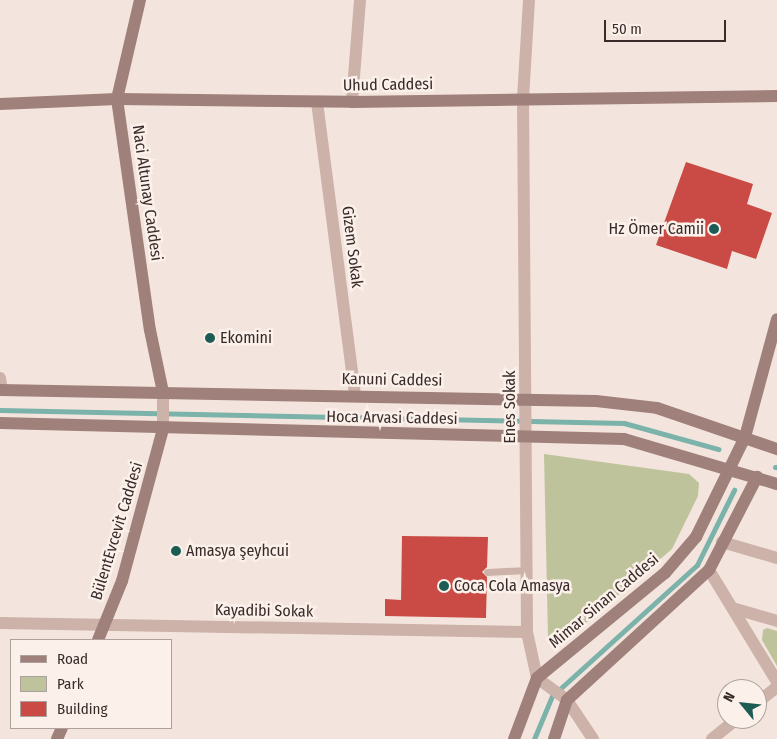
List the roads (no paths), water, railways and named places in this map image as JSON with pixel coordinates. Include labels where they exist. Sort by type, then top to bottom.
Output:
[{"type":"street","name":"Naci Altunay Caddesi","points":[[140,0],[117,99],[150,330],[163,392]]},
{"type":"street","points":[[352,102],[360,0]]},
{"type":"street","name":"Enes Sokak","points":[[528,0],[523,98],[527,632],[538,678]]},
{"type":"street","name":"Uhud Caddesi","points":[[0,104],[117,99],[352,102],[523,98],[777,96]]},
{"type":"street","name":"Gizem Sokak","points":[[317,102],[355,396]]},
{"type":"street","name":"Mimar Sinan Caddesi","points":[[514,739],[538,678],[665,573],[696,537],[728,468],[745,437],[777,319]]},
{"type":"street","name":"Kanuni Caddesi","points":[[1,386],[163,392],[596,401],[657,408],[777,449]]},
{"type":"street","points":[[163,392],[163,429]]},
{"type":"street","name":"Hoca Arvasi Caddesi","points":[[0,423],[163,429],[624,439],[728,468],[777,484]]},
{"type":"street","name":"BülentEvcevit Caddesi","points":[[98,639],[124,572],[163,429]]},
{"type":"street","points":[[554,739],[567,700],[709,570],[756,477]]},
{"type":"street","points":[[722,542],[777,558]]},
{"type":"street","points":[[709,570],[736,609],[777,682]]},
{"type":"street","points":[[736,609],[777,621]]},
{"type":"street","name":"Kayadibi Sokak","points":[[0,623],[527,632]]},
{"type":"street","points":[[538,678],[567,700],[593,739]]},
{"type":"street","points":[[767,695],[777,687]]},
{"type":"street","points":[[712,739],[724,729]]},
{"type":"lane","points":[[487,572],[527,570]]},
{"type":"waterway","points":[[0,410],[624,423],[718,449]]},
{"type":"waterway","points":[[534,739],[552,696],[697,565],[734,490]]},
{"type":"place","name":"Hz Ömer Camii","points":[[714,229]]},
{"type":"place","name":"Ekomini","points":[[210,338]]},
{"type":"place","name":"Amasya şeyhcui","points":[[176,551]]},
{"type":"place","name":"Coca Cola Amasya","points":[[444,586]]}]
